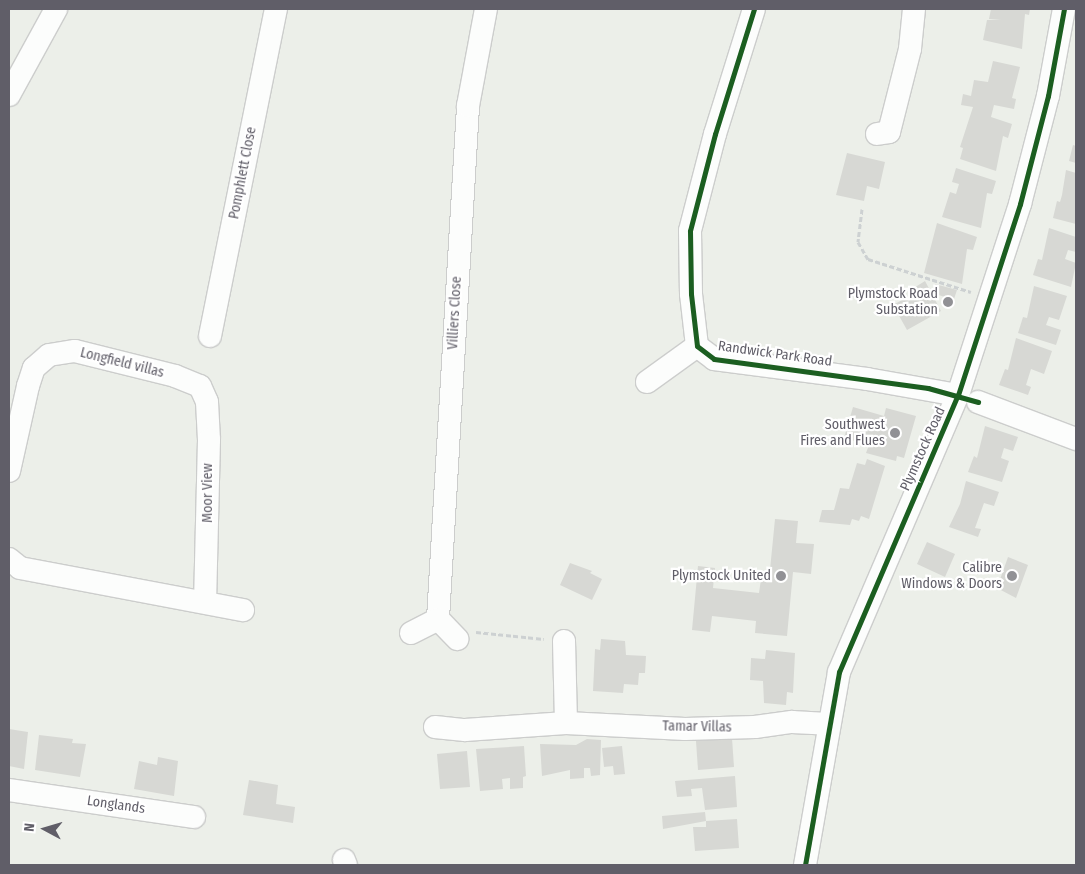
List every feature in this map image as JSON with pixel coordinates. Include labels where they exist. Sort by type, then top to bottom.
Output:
[{"type":"street","points":[[9,95],[56,9]]},
{"type":"street","name":"Pomphlett Close","points":[[210,336],[276,9]]},
{"type":"street","name":"Villiers Close","points":[[448,631],[468,106],[486,9]]},
{"type":"street","points":[[647,382],[697,346],[691,294],[690,232],[715,134],[754,9]]},
{"type":"street","points":[[877,134],[889,132],[910,49],[914,9]]},
{"type":"street","name":"Plymstock Road","points":[[805,865],[828,724],[839,672],[859,620],[968,399],[990,298],[1020,204],[1048,96],[1064,9]]},
{"type":"street","name":"Randwick Park Road","points":[[697,346],[714,359],[867,378],[968,399],[1076,438]]},
{"type":"street","name":"Longfield villas","points":[[9,471],[28,386],[34,368],[49,355],[75,351],[175,376],[200,386]]},
{"type":"street","name":"Moor View","points":[[200,386],[207,402],[209,440],[205,601]]},
{"type":"street","points":[[9,559],[20,568],[205,601],[243,610]]},
{"type":"street","points":[[411,633],[448,631]]},
{"type":"street","points":[[564,641],[566,723]]},
{"type":"street","name":"Tamar Villas","points":[[435,727],[499,730],[566,723],[685,729],[755,727],[792,722],[828,724]]},
{"type":"street","name":"Longlands","points":[[9,790],[194,817]]},
{"type":"path","points":[[862,209],[858,242],[868,259],[990,298]]},
{"type":"path","points":[[448,631],[564,641]]},
{"type":"building","points":[[991,9],[1030,9],[1029,15],[1025,14],[1022,49],[983,40],[987,20],[1001,20],[989,19]]},
{"type":"building","points":[[993,61],[1020,67],[1012,98],[1016,99],[1014,109],[994,105],[991,117],[1012,124],[1008,138],[1003,136],[996,171],[960,159],[963,148],[960,147],[973,107],[961,105],[963,94],[971,96],[974,80],[988,82]]},
{"type":"building","points":[[1073,145],[1076,146],[1076,163],[1069,161]]},
{"type":"building","points":[[847,153],[885,162],[879,189],[867,186],[864,201],[836,195]]},
{"type":"building","points":[[956,168],[996,181],[992,194],[987,193],[981,228],[942,217],[950,192],[956,194],[959,184],[952,182]]},
{"type":"building","points":[[1066,170],[1076,173],[1076,224],[1053,218],[1057,201],[1060,202],[1062,195]]},
{"type":"building","points":[[937,223],[977,237],[973,250],[967,249],[962,284],[924,273]]},
{"type":"building","points":[[1049,228],[1076,237],[1076,252],[1068,250],[1065,259],[1076,263],[1071,287],[1033,275],[1038,259],[1042,260]]},
{"type":"building","points":[[925,281],[941,311],[907,330],[893,305],[911,295],[909,291]]},
{"type":"building","points":[[935,284],[957,290],[951,308],[943,305],[945,297],[932,293]]},
{"type":"building","points":[[1034,286],[1067,296],[1059,320],[1049,317],[1046,325],[1061,330],[1056,345],[1018,333],[1023,317],[1027,318]]},
{"type":"building","points":[[1016,338],[1052,351],[1044,374],[1031,369],[1026,385],[1031,387],[1028,395],[999,385],[1005,369],[1008,370]]},
{"type":"building","points":[[853,407],[884,416],[886,408],[916,416],[904,458],[897,456],[896,461],[866,453],[869,445],[844,438]]},
{"type":"building","points":[[985,426],[1018,437],[1013,451],[1004,448],[1001,458],[1009,461],[1002,482],[968,472],[974,456],[977,458]]},
{"type":"building","points":[[867,459],[885,466],[869,519],[861,516],[859,521],[852,519],[850,525],[819,522],[822,510],[834,510],[840,488],[849,489],[857,463],[865,465]]},
{"type":"building","points":[[966,481],[999,492],[994,506],[984,503],[975,528],[981,529],[978,537],[949,527],[960,504]]},
{"type":"building","name":"Plymstock United","points":[[775,519],[798,521],[796,543],[814,544],[811,574],[793,572],[787,636],[755,633],[756,621],[712,616],[710,632],[692,630],[698,566],[715,568],[713,588],[759,593],[761,579],[769,580]]},
{"type":"building","points":[[927,542],[955,554],[945,577],[917,564]]},
{"type":"building","name":"Calibre Windows & Doors","points":[[1008,557],[1028,565],[1016,598],[997,588]]},
{"type":"building","points":[[570,563],[592,571],[590,573],[602,579],[592,600],[560,585]]},
{"type":"building","points":[[601,639],[625,641],[626,655],[646,656],[645,673],[639,673],[638,685],[624,684],[623,693],[593,691],[595,649],[600,650]]},
{"type":"building","points":[[766,650],[795,653],[793,693],[787,692],[786,705],[764,703],[763,681],[750,680],[751,658],[765,659]]},
{"type":"building","points":[[9,729],[28,732],[24,769],[9,766]]},
{"type":"building","points":[[39,735],[73,739],[72,743],[86,744],[80,777],[35,770]]},
{"type":"building","points":[[732,738],[734,767],[698,770],[696,741]]},
{"type":"building","points":[[587,739],[601,740],[600,775],[591,776],[590,768],[584,768],[584,778],[570,779],[570,770],[542,776],[540,744],[576,745]]},
{"type":"building","points":[[524,746],[526,776],[523,777],[523,788],[510,789],[510,778],[502,779],[503,789],[480,791],[476,749]]},
{"type":"building","points":[[622,746],[625,774],[614,775],[613,766],[604,767],[602,748]]},
{"type":"building","points":[[467,751],[470,787],[440,789],[437,754]]},
{"type":"building","points":[[158,757],[178,761],[174,796],[134,789],[139,761],[157,765]]},
{"type":"building","points":[[735,776],[737,807],[705,810],[702,788],[691,789],[692,796],[677,797],[675,781]]},
{"type":"building","points":[[249,780],[278,785],[276,804],[295,807],[293,823],[243,815]]},
{"type":"building","points":[[705,812],[706,821],[663,829],[662,816]]},
{"type":"building","points":[[737,819],[739,848],[695,851],[693,827],[706,827],[706,821]]},
{"type":"cycle path","points":[[754,9],[715,134],[690,231],[691,294],[697,346],[714,359],[928,388],[978,402]]},
{"type":"cycle path","points":[[805,865],[839,672],[958,395],[1020,204],[1048,96],[1064,9]]},
{"type":"place","name":"Plymstock Road Substation","points":[[948,302]]},
{"type":"place","name":"Southwest Fires and Flues","points":[[895,433]]},
{"type":"place","name":"Plymstock United","points":[[781,576]]},
{"type":"place","name":"Calibre Windows & Doors","points":[[1012,576]]}]
